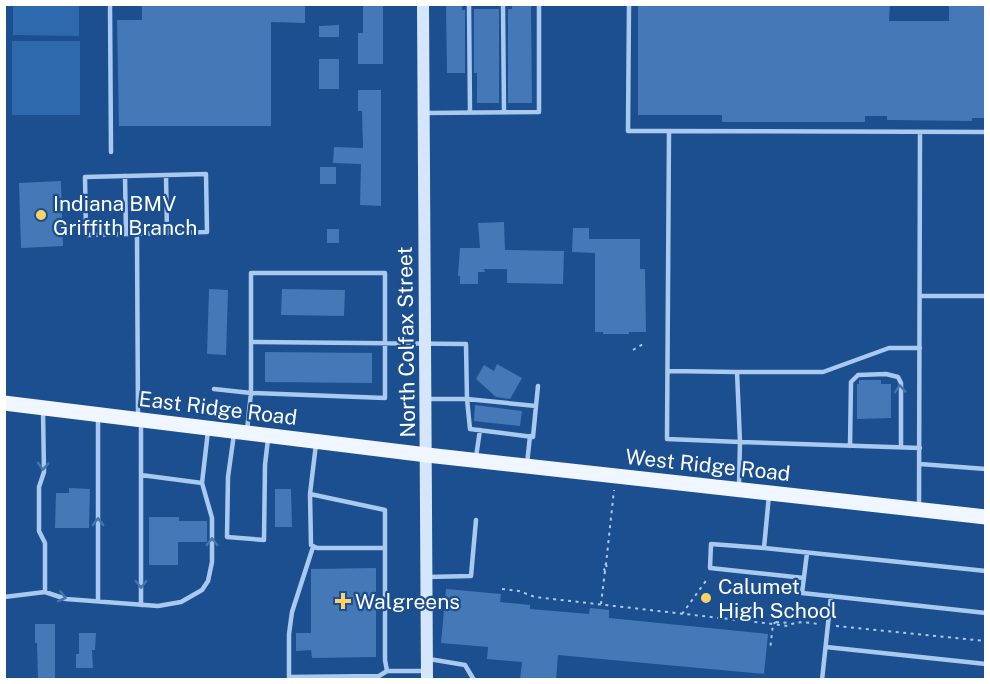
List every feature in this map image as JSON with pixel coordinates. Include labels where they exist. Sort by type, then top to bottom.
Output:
[{"type":"main road","name":"East Ridge Road","points":[[4,403],[427,455]]},
{"type":"main road","name":"West Ridge Road","points":[[427,455],[986,517]]},
{"type":"street","name":"North Colfax Street","points":[[423,4],[427,670]]},
{"type":"lane","points":[[110,4],[111,152]]},
{"type":"lane","points":[[470,4],[470,112]]},
{"type":"lane","points":[[503,4],[504,112]]},
{"type":"lane","points":[[424,113],[539,112],[538,4]]},
{"type":"lane","points":[[628,4],[628,131],[986,132]]},
{"type":"lane","points":[[669,131],[667,439],[920,448]]},
{"type":"lane","points":[[919,509],[920,132]]},
{"type":"lane","points":[[206,174],[207,232],[86,235],[85,177],[125,176],[206,174]]},
{"type":"lane","points":[[166,175],[167,233]]},
{"type":"lane","points":[[125,176],[126,234]]},
{"type":"lane","points":[[137,234],[141,605]]},
{"type":"lane","points":[[214,389],[250,393],[385,398],[385,273],[251,273],[250,393],[228,477],[227,537],[264,540],[265,465],[268,436]]},
{"type":"lane","points":[[920,296],[986,296]]},
{"type":"lane","points":[[251,342],[466,344],[470,429],[533,437],[538,386]]},
{"type":"lane","points":[[668,371],[823,372],[889,348],[920,348]]},
{"type":"lane","points":[[737,372],[740,442],[738,489]]},
{"type":"lane","points":[[850,446],[851,382],[858,375],[886,374],[898,377],[901,383],[901,447]]},
{"type":"lane","points":[[426,399],[467,399],[536,406]]},
{"type":"lane","points":[[489,408],[490,401]]},
{"type":"lane","points":[[507,410],[508,403]]},
{"type":"lane","points":[[43,408],[44,472],[39,487],[39,531],[45,543],[45,592]]},
{"type":"lane","points":[[98,415],[98,602]]},
{"type":"lane","points":[[486,431],[487,422]]},
{"type":"lane","points":[[505,433],[506,425]]},
{"type":"lane","points":[[4,597],[45,592],[66,598],[98,602],[170,606],[202,590],[208,581],[212,562],[212,518],[202,483],[209,429]]},
{"type":"lane","points":[[475,460],[480,430]]},
{"type":"lane","points":[[527,466],[530,436]]},
{"type":"lane","points":[[316,441],[310,494],[310,541],[313,547],[292,612],[290,677],[379,676],[387,671],[427,670],[465,665],[474,680]]},
{"type":"lane","points":[[920,465],[986,469]]},
{"type":"lane","points":[[141,475],[202,483]]},
{"type":"lane","points":[[764,548],[769,492]]},
{"type":"lane","points":[[310,494],[385,510],[385,660],[387,671]]},
{"type":"lane","points":[[427,577],[471,576],[476,520]]},
{"type":"lane","points":[[804,578],[710,568],[711,544],[986,571]]},
{"type":"lane","points":[[313,547],[385,548]]},
{"type":"lane","points":[[807,553],[802,593],[986,613]]},
{"type":"lane","points":[[822,680],[831,596]]},
{"type":"lane","points":[[826,647],[986,664]]},
{"type":"path","points":[[633,350],[645,343]]},
{"type":"path","points":[[601,605],[605,571],[603,567],[606,564],[616,476]]},
{"type":"path","points":[[682,614],[708,578]]},
{"type":"path","points":[[502,589],[519,591],[535,597],[773,624],[776,622],[828,625],[986,641]]},
{"type":"path","points":[[770,650],[773,624]]},
{"type":"shaded area","points":[[13,5],[79,5],[79,36],[13,35]]},
{"type":"shaded area","points":[[12,41],[80,41],[80,115],[12,115]]},
{"type":"building","points":[[142,4],[305,4],[305,23],[271,22],[271,126],[119,126],[117,20],[142,20]]},
{"type":"building","points":[[363,4],[383,4],[383,64],[358,64],[358,33],[363,33]]},
{"type":"building","points":[[446,4],[462,4],[462,10],[465,10],[465,73],[447,73]]},
{"type":"building","points":[[512,4],[531,4],[532,103],[508,103],[508,9],[512,9]]},
{"type":"building","points":[[638,4],[890,4],[889,21],[949,21],[949,5],[986,5],[986,118],[972,118],[972,121],[887,120],[887,116],[865,116],[865,122],[722,122],[722,115],[638,115]]},
{"type":"building","points":[[474,9],[499,9],[499,103],[477,103],[477,73],[474,73]]},
{"type":"building","points":[[339,25],[339,37],[319,37],[319,26]]},
{"type":"building","points":[[319,59],[339,59],[339,89],[319,89]]},
{"type":"building","points":[[358,90],[381,90],[381,206],[360,205],[361,164],[333,163],[334,147],[363,148],[362,111],[358,111]]},
{"type":"building","points":[[320,167],[336,167],[336,184],[320,184]]},
{"type":"building","name":"Indiana BMV Griffith Branch","points":[[61,181],[63,246],[21,248],[19,183]]},
{"type":"building","points":[[504,222],[505,250],[564,251],[563,284],[507,283],[507,269],[484,269],[485,272],[478,272],[478,284],[460,284],[460,276],[458,276],[460,248],[480,248],[478,223]]},
{"type":"building","points":[[573,228],[589,228],[589,239],[640,239],[640,269],[645,269],[646,332],[603,334],[603,332],[595,332],[595,253],[572,252]]},
{"type":"building","points":[[327,229],[339,229],[339,243],[327,243]]},
{"type":"building","points":[[209,289],[228,290],[226,355],[207,354]]},
{"type":"building","points":[[282,289],[345,290],[344,316],[281,315]]},
{"type":"building","points":[[265,352],[372,353],[372,383],[265,382]]},
{"type":"building","points":[[497,364],[522,378],[510,399],[496,397],[476,379],[484,365],[494,371]]},
{"type":"building","points":[[859,380],[881,380],[881,384],[891,384],[891,418],[857,419]]},
{"type":"building","points":[[475,405],[522,411],[520,426],[474,421]]},
{"type":"building","points":[[69,488],[90,489],[89,528],[55,528],[56,493],[69,493]]},
{"type":"building","points":[[275,489],[291,489],[292,527],[275,527]]},
{"type":"building","points":[[149,517],[179,517],[179,521],[207,521],[207,542],[178,542],[178,565],[149,565]]},
{"type":"building","name":"Walgreens","points":[[376,568],[376,657],[312,658],[311,650],[296,651],[296,633],[311,633],[311,569]]},
{"type":"building","points":[[446,589],[501,594],[500,602],[530,605],[530,609],[589,614],[590,608],[609,610],[609,618],[768,634],[764,674],[558,655],[556,680],[520,680],[522,662],[487,659],[488,647],[441,643]]},
{"type":"building","points":[[35,624],[55,624],[55,680],[38,680]]},
{"type":"building","points":[[79,633],[96,633],[95,650],[92,650],[93,668],[76,668]]},
{"type":"place","name":"Indiana BMV Griffith Branch","points":[[41,215]]},
{"type":"place","name":"Calumet High School","points":[[706,598]]},
{"type":"place","name":"Walgreens","points":[[343,601]]}]
